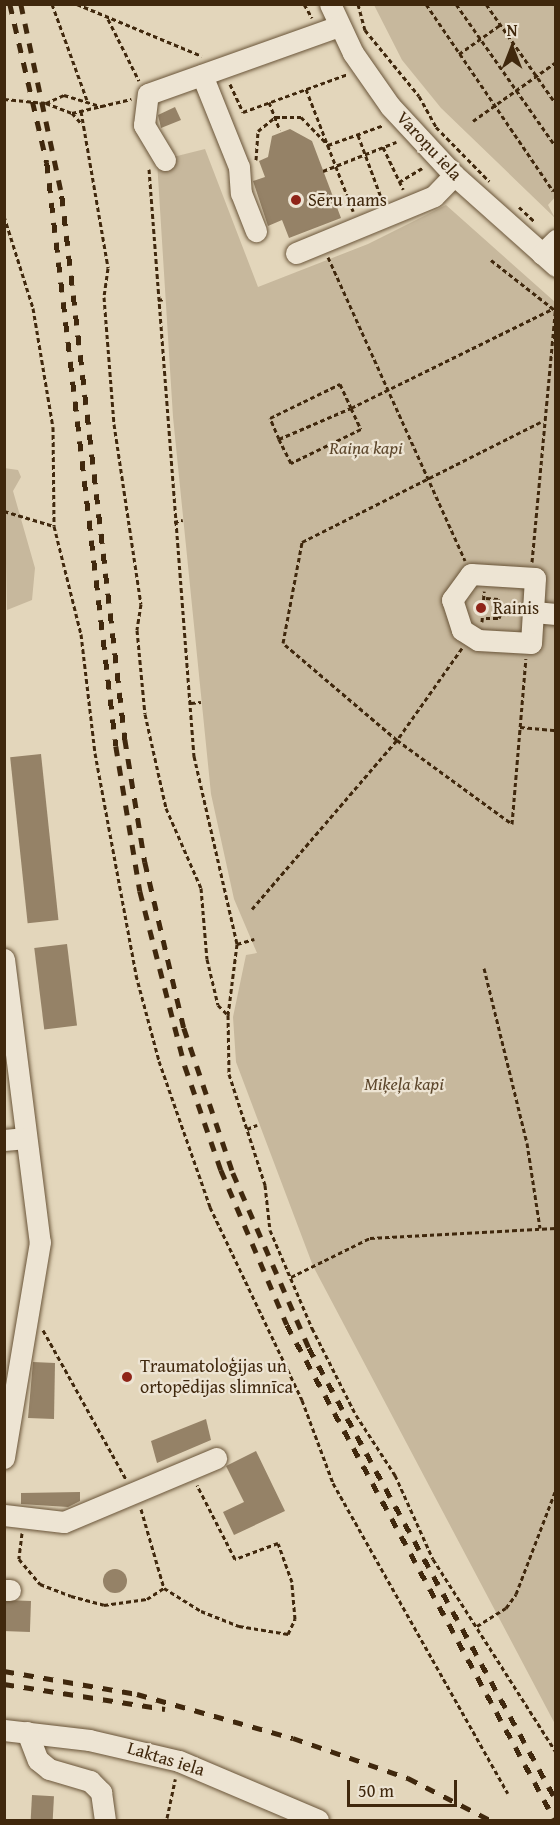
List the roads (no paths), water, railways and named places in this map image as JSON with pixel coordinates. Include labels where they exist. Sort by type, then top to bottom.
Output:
[{"type":"street","name":"Varoņu iela","points":[[330,4],[339,26],[390,106],[454,175],[551,251]]},
{"type":"street","points":[[157,160],[144,125],[148,94],[206,83],[229,68],[339,26]]},
{"type":"street","points":[[206,83],[250,171],[256,231]]},
{"type":"street","points":[[296,253],[434,195],[454,175]]},
{"type":"street","points":[[471,574],[531,577],[534,612],[532,641],[527,644],[480,625],[457,622],[452,600],[471,574]]},
{"type":"street","points":[[534,612],[555,614]]},
{"type":"street","points":[[4,959],[15,1139],[40,1242],[31,1307],[4,1458]]},
{"type":"street","points":[[13,1517],[64,1521],[216,1458]]},
{"type":"street","name":"Laktas iela","points":[[4,1730],[27,1731],[179,1761],[318,1821]]},
{"type":"street","points":[[27,1731],[38,1760],[49,1769],[90,1780],[101,1792],[105,1821]]},
{"type":"railway","points":[[10,4],[47,163],[116,746],[140,891],[185,1066],[221,1170],[287,1325],[555,1820]]},
{"type":"railway","points":[[21,4],[62,196],[125,739],[145,862],[184,1028],[233,1173],[309,1348],[556,1800]]},
{"type":"railway","points":[[4,1671],[137,1694],[293,1738],[408,1778],[490,1820]]},
{"type":"railway","points":[[4,1684],[165,1709]]},
{"type":"place","name":"Sēru nams","points":[[296,200]]},
{"type":"place","name":"Rainis","points":[[481,608]]},
{"type":"place","name":"Traumatoloģijas un ortopēdijas slimnīca","points":[[127,1377]]},
{"type":"park label","name":"Raiņa kapi","points":[[366,448]]},
{"type":"park label","name":"Miķeļa kapi","points":[[404,1084]]}]
